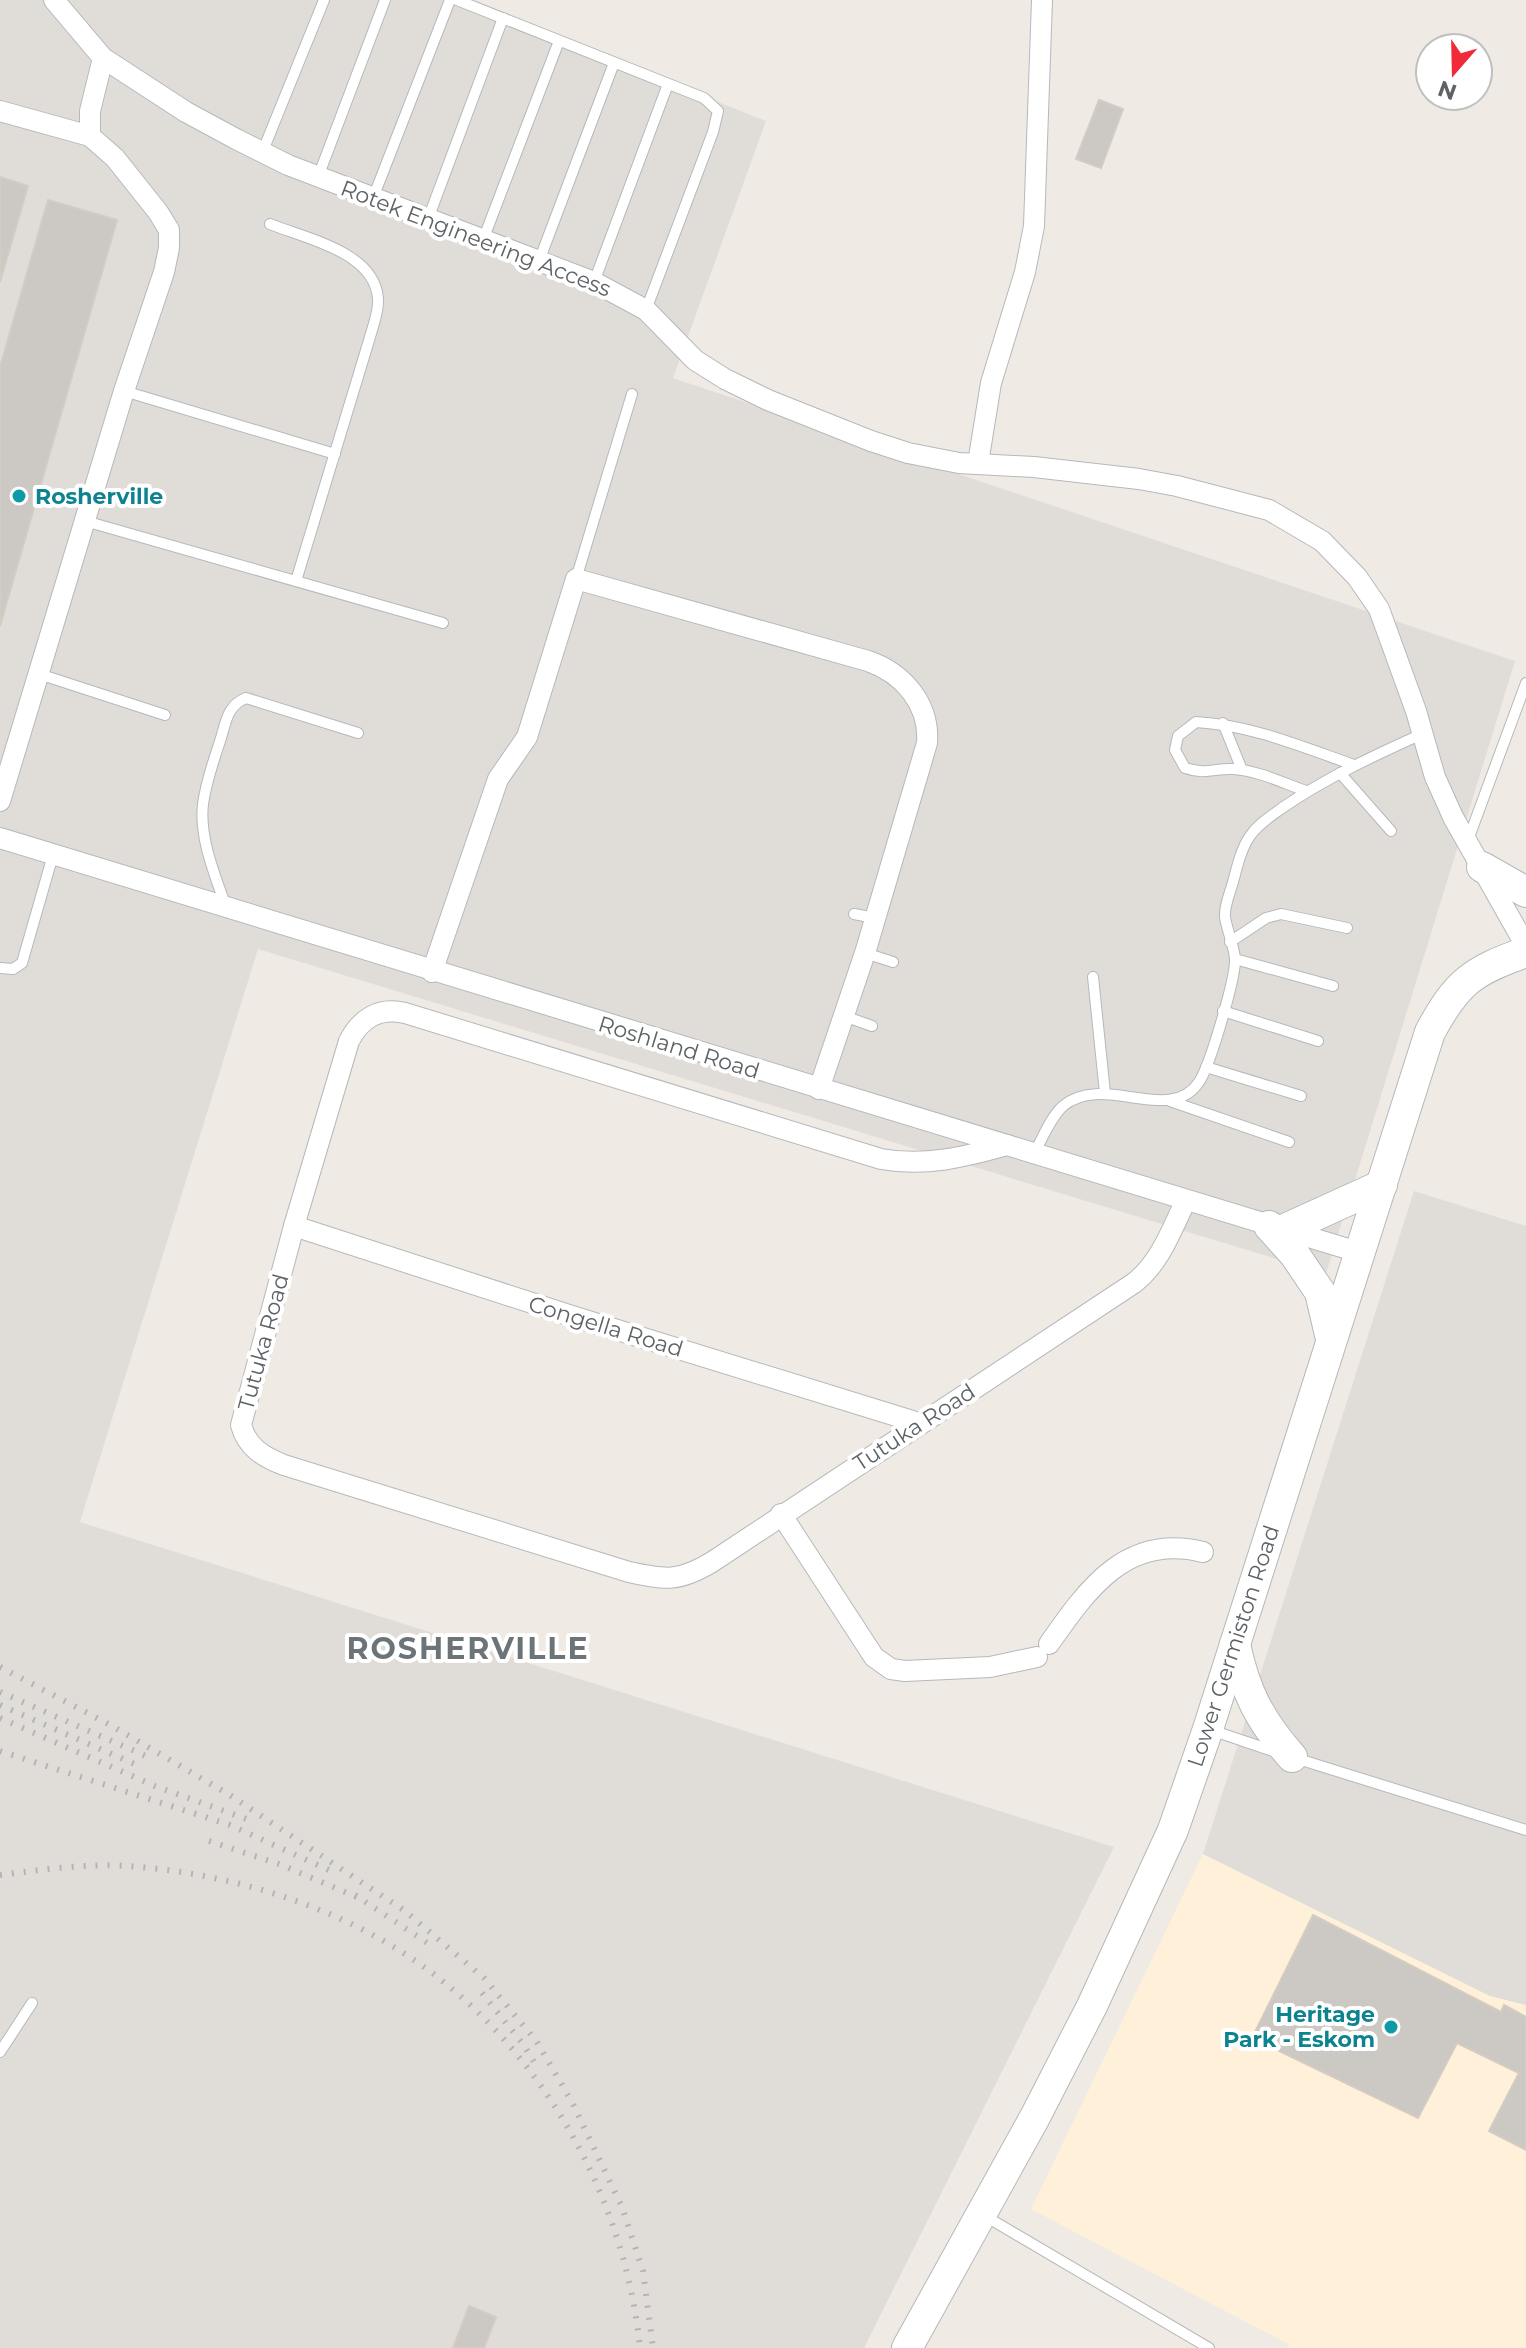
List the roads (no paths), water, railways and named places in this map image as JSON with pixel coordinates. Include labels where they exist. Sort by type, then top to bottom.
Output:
[{"type":"street","name":"Rotek Engineering Access","points":[[54,0],[103,58],[186,112],[262,153],[318,177],[594,282],[646,310],[695,360],[768,400],[908,453],[959,463],[1034,467],[1139,479],[1241,501],[1293,522],[1322,541],[1344,563],[1379,609],[1416,711],[1435,777],[1526,949]]},
{"type":"street","points":[[978,463],[991,383],[1025,272],[1034,226],[1042,0]]},
{"type":"street","points":[[90,136],[90,111],[103,58]]},
{"type":"street","points":[[0,111],[90,136],[127,171],[169,230],[164,272],[124,391],[0,801]]},
{"type":"street","points":[[432,972],[494,790],[527,737],[576,579],[868,661],[904,681],[924,714],[927,743],[865,953],[819,1089]]},
{"type":"street","name":"Roshland Road","points":[[0,838],[1358,1252]]},
{"type":"street","points":[[1474,855],[1526,892]]},
{"type":"street","name":"Lower Germiston Road","points":[[907,2348],[1035,2117],[1092,2006],[1173,1830],[1430,1032],[1459,986],[1473,975],[1526,949]]},
{"type":"street","name":"Tutuka Road","points":[[1007,1145],[971,1156],[935,1162],[903,1163],[881,1159],[393,1010],[369,1016],[357,1025],[349,1041],[294,1226],[241,1425],[246,1438],[258,1453],[268,1459],[614,1567],[663,1579],[679,1578],[694,1573],[1146,1273],[1162,1249],[1186,1200]]},
{"type":"street","points":[[1331,1341],[1320,1292],[1276,1228],[1382,1185]]},
{"type":"street","name":"Congella Road","points":[[294,1226],[919,1423]]},
{"type":"street","points":[[781,1514],[874,1657],[885,1666],[905,1671],[965,1669],[1043,1650],[1091,1590],[1109,1572],[1130,1558],[1154,1549],[1180,1546],[1203,1552]]},
{"type":"street","points":[[1234,1642],[1241,1674],[1253,1705],[1270,1732],[1292,1757]]},
{"type":"lane","points":[[262,153],[324,0]]},
{"type":"lane","points":[[318,177],[385,0]]},
{"type":"lane","points":[[373,198],[450,0]]},
{"type":"lane","points":[[457,0],[713,103],[718,111],[718,121],[646,310]]},
{"type":"lane","points":[[428,219],[503,18]]},
{"type":"lane","points":[[483,242],[559,41]]},
{"type":"lane","points":[[539,261],[614,63]]},
{"type":"lane","points":[[594,282],[668,84]]},
{"type":"lane","points":[[270,224],[353,257],[370,272],[378,300],[370,337],[296,581]]},
{"type":"lane","points":[[124,391],[335,454]]},
{"type":"lane","points":[[576,579],[632,394]]},
{"type":"lane","points":[[85,521],[443,623]]},
{"type":"lane","points":[[39,674],[165,715]]},
{"type":"lane","points":[[1474,855],[1526,683]]},
{"type":"lane","points":[[227,909],[207,845],[202,808],[206,783],[228,713],[236,702],[246,698],[358,733]]},
{"type":"lane","points":[[1306,791],[1253,772],[1231,769],[1202,773],[1185,768],[1175,750],[1178,736],[1196,722],[1223,723],[1354,765]]},
{"type":"lane","points":[[1223,723],[1242,770]]},
{"type":"lane","points":[[1170,1101],[1187,1095],[1199,1082],[1223,1011],[1235,959],[1225,914],[1237,866],[1248,838],[1259,825],[1306,791],[1422,734]]},
{"type":"lane","points":[[1340,773],[1391,831]]},
{"type":"lane","points":[[0,968],[13,969],[22,963],[53,855]]},
{"type":"lane","points":[[854,914],[875,918]]},
{"type":"lane","points":[[1230,942],[1266,918],[1281,914],[1347,928]]},
{"type":"lane","points":[[865,953],[893,962]]},
{"type":"lane","points":[[1235,959],[1333,986]]},
{"type":"lane","points":[[1093,977],[1105,1093]]},
{"type":"lane","points":[[1223,1011],[1318,1041]]},
{"type":"lane","points":[[844,1016],[872,1026]]},
{"type":"lane","points":[[1206,1067],[1301,1096]]},
{"type":"lane","points":[[1034,1153],[1064,1106],[1083,1096],[1105,1093],[1170,1101],[1289,1142]]},
{"type":"lane","points":[[1208,1729],[1526,1830]]},
{"type":"lane","points":[[0,2052],[32,2003]]},
{"type":"lane","points":[[980,2213],[1209,2348]]},
{"type":"railway","points":[[0,1667],[114,1727],[228,1794],[405,1911],[484,1978],[537,2042],[572,2102],[622,2207],[643,2271],[653,2348]]},
{"type":"railway","points":[[0,1692],[146,1756]]},
{"type":"railway","points":[[0,1705],[139,1766]]},
{"type":"railway","points":[[0,1718],[155,1786],[252,1821]]},
{"type":"railway","points":[[0,1751],[230,1825],[331,1871]]},
{"type":"railway","points":[[209,1841],[279,1864],[364,1900]]},
{"type":"railway","points":[[0,1875],[112,1865],[203,1876],[241,1884],[315,1908],[385,1942],[417,1962],[462,1997],[502,2038],[539,2083],[570,2131],[596,2182],[616,2236],[631,2292],[640,2348]]},
{"type":"railway","points":[[355,1895],[432,1946]]},
{"type":"railway","points":[[482,1993],[523,2044],[537,2067]]},
{"type":"place","name":"Rosherville","points":[[19,496]]},
{"type":"place","name":"Heritage Park - Eskom","points":[[1391,2027]]},
{"type":"district","name":"ROSHERVILLE","points":[[468,1649]]}]
